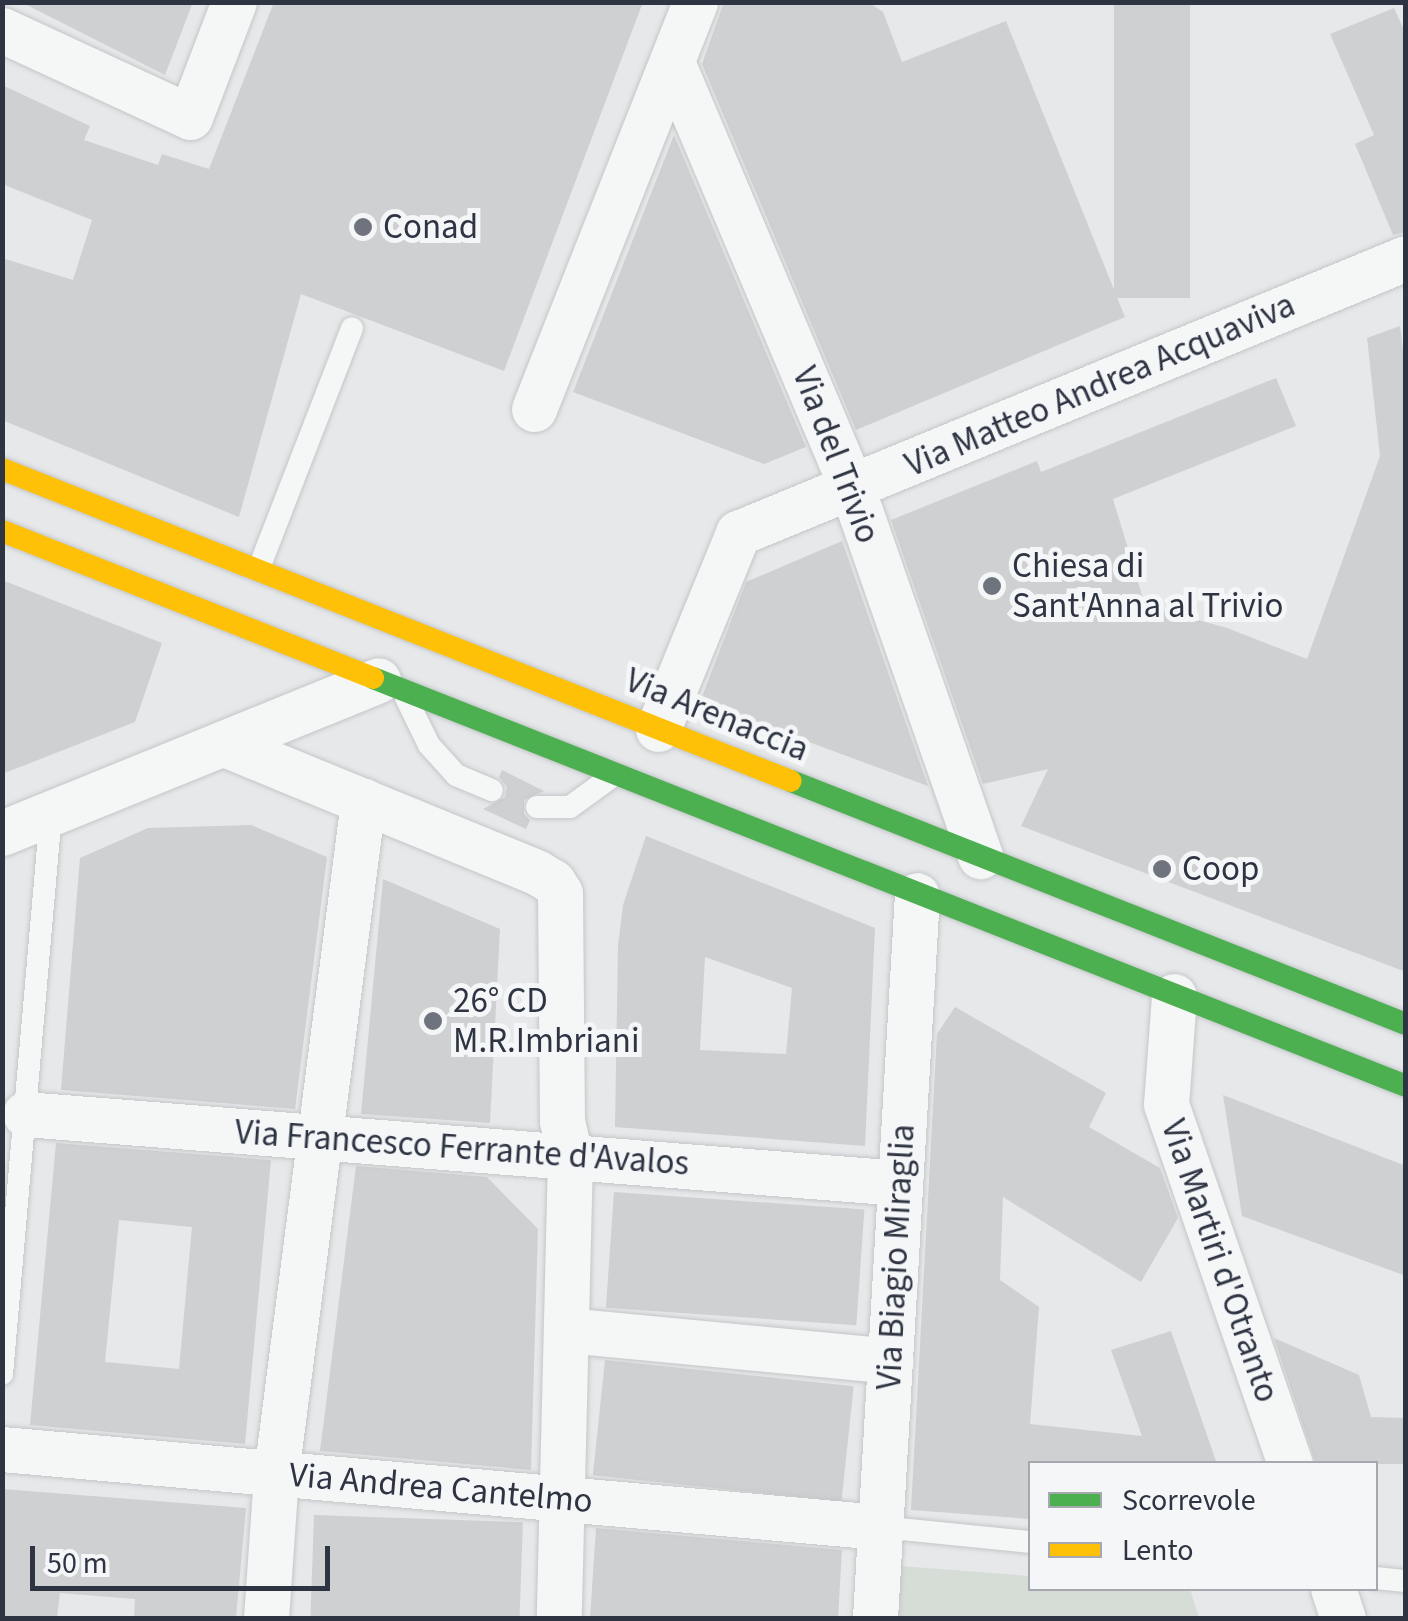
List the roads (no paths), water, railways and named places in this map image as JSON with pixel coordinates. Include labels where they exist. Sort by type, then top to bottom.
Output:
[{"type":"main road","name":"Via Arenaccia","points":[[2,469],[1406,1024]]},
{"type":"main road","points":[[2,531],[1406,1086]]},
{"type":"street","points":[[2,30],[190,117],[234,2]]},
{"type":"street","points":[[537,402],[694,2]]},
{"type":"street","name":"Via del Trivio","points":[[672,62],[852,488],[980,856]]},
{"type":"street","name":"Via Matteo Andrea Acquaviva","points":[[658,730],[738,533],[1406,258]]},
{"type":"street","points":[[2,833],[298,713],[390,685]]},
{"type":"street","points":[[297,774],[298,713]]},
{"type":"street","points":[[224,744],[538,873],[553,882],[563,907],[562,1121],[570,1157],[559,1618]]},
{"type":"street","points":[[266,1618],[276,1474],[362,802]]},
{"type":"street","name":"Via Biagio Miraglia","points":[[875,1618],[917,895]]},
{"type":"street","name":"Via Martiri d'Otranto","points":[[1174,996],[1166,1104],[1289,1461]]},
{"type":"street","name":"Via Francesco Ferrante d'Avalos","points":[[25,1114],[900,1183]]},
{"type":"street","points":[[566,1330],[890,1361]]},
{"type":"street","name":"Via Andrea Cantelmo","points":[[2,1450],[880,1526]]},
{"type":"street","points":[[1333,1591],[1343,1618]]},
{"type":"lane","points":[[259,568],[352,328]]},
{"type":"lane","points":[[390,685],[442,760],[456,774],[492,790]]},
{"type":"lane","points":[[537,807],[570,808],[614,776]]},
{"type":"lane","points":[[2,1374],[8,1260],[51,814]]},
{"type":"lane","points":[[880,1526],[1028,1542]]},
{"type":"lane","points":[[1378,1578],[1406,1581]]},
{"type":"place","name":"Conad","points":[[363,227]]},
{"type":"place","name":"Chiesa di Sant'Anna al Trivio","points":[[992,586]]},
{"type":"place","name":"Coop","points":[[1162,869]]},
{"type":"place","name":"26° CD M.R.Imbriani","points":[[433,1021]]}]
